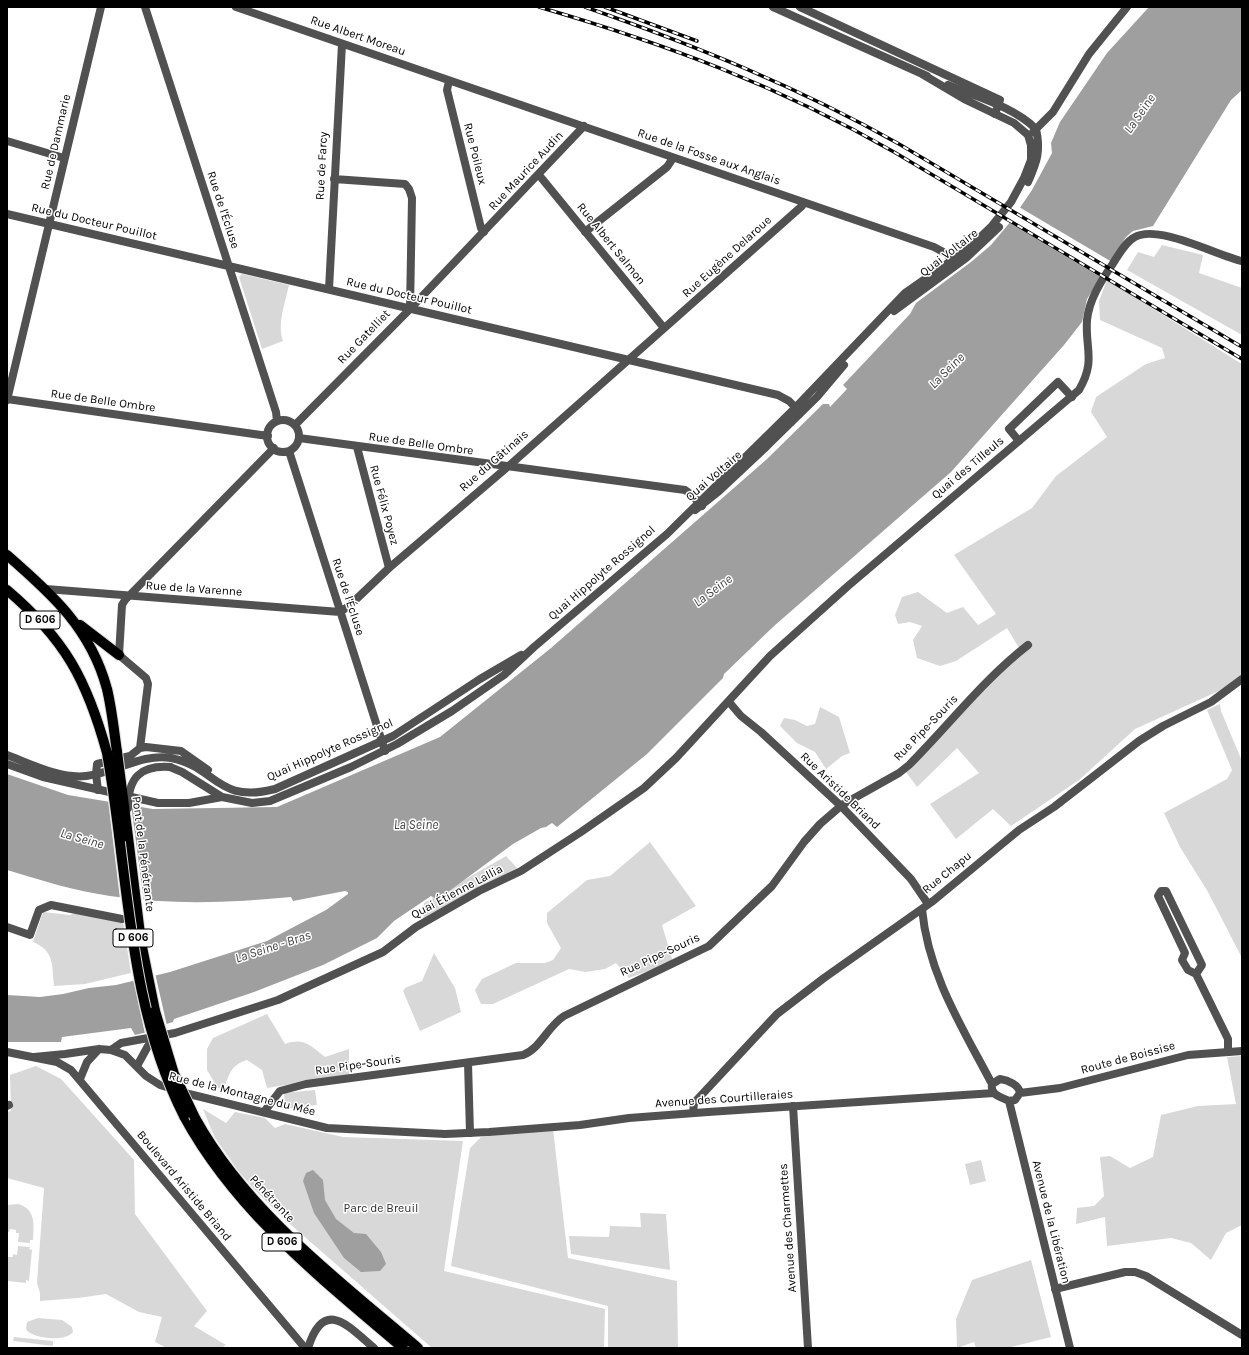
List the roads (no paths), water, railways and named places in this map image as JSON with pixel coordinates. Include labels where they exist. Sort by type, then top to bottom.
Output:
[{"type":"main road","name":"D 606","points":[[7,555],[46,589],[74,620],[89,643],[102,675],[110,705],[112,753]]},
{"type":"main road","name":"D 606","points":[[7,590],[41,620],[67,656],[88,694],[112,753]]},
{"type":"main road","points":[[74,620],[119,655]]},
{"type":"main road","name":"Pont de la Pénétrante","points":[[112,753],[128,837],[141,942],[154,1011],[174,1074],[195,1118]]},
{"type":"main road","name":"Pont de la Pénétrante","points":[[112,753],[137,970],[145,1008],[160,1061],[184,1116]]},
{"type":"main road","name":"Pénétrante","points":[[184,1116],[216,1168],[261,1220],[306,1264],[403,1348]]},
{"type":"main road","name":"Pénétrante","points":[[195,1118],[221,1160],[258,1204],[315,1260],[418,1348]]},
{"type":"street","name":"Rue de Dammarie","points":[[7,400],[48,223],[101,7]]},
{"type":"street","name":"Rue de l'Écluse","points":[[145,7],[230,266],[276,412],[277,421]]},
{"type":"street","name":"Rue Albert Moreau","points":[[236,7],[449,81]]},
{"type":"street","points":[[773,7],[900,63],[996,110],[1028,121],[1036,129]]},
{"type":"street","points":[[800,7],[833,21],[1000,100],[996,110]]},
{"type":"street","points":[[996,110],[1028,135],[1036,129],[1052,112],[1089,54],[1127,7]]},
{"type":"street","name":"Rue de Farcy","points":[[329,289],[342,44]]},
{"type":"street","points":[[900,63],[903,55]]},
{"type":"street","name":"Rue de la Fosse aux Anglais","points":[[449,81],[934,246],[947,254],[954,263]]},
{"type":"street","name":"Rue Poileux","points":[[449,81],[447,90],[481,228],[484,232]]},
{"type":"street","name":"Rue Maurice Audin","points":[[484,232],[584,126]]},
{"type":"street","name":"Quai Voltaire","points":[[685,516],[700,504],[798,410],[905,293],[954,263],[989,238],[1020,197],[1034,168],[1040,146],[1036,129]]},
{"type":"street","name":"Quai Voltaire","points":[[954,263],[991,227],[1011,202],[1024,178],[1031,160],[1031,146],[1028,135]]},
{"type":"street","points":[[7,141],[64,158]]},
{"type":"street","points":[[585,232],[667,167],[673,158]]},
{"type":"street","name":"Rue Albert Salmon","points":[[539,175],[664,328]]},
{"type":"street","points":[[334,179],[405,184],[409,188],[412,198],[410,308]]},
{"type":"street","name":"Rue Eugène Delaroue","points":[[664,328],[780,226],[802,206],[803,202]]},
{"type":"street","name":"Rue du Docteur Pouillot","points":[[7,214],[778,395],[789,401],[798,410]]},
{"type":"street","name":"Rue Gatelliet","points":[[295,425],[484,232]]},
{"type":"street","name":"Quai des Tilleuls","points":[[729,702],[762,663],[806,623],[1079,390],[1089,369],[1087,319],[1089,307],[1108,270],[1133,237],[1147,233],[1163,235],[1242,261]]},
{"type":"street","name":"Rue du Gâtinais","points":[[340,612],[350,606],[389,568],[664,328]]},
{"type":"street","points":[[1019,441],[1009,429],[1058,382],[1072,397]]},
{"type":"street","name":"Rue de Belle Ombre","points":[[7,400],[268,436]]},
{"type":"street","points":[[277,421],[287,421],[295,425],[299,438],[295,446],[289,450],[278,451],[270,445],[268,436],[270,427],[277,421]]},
{"type":"street","name":"Rue de Belle Ombre","points":[[299,438],[685,490],[700,504]]},
{"type":"street","name":"Rue Félix Poyez","points":[[357,447],[357,453],[389,568]]},
{"type":"street","points":[[140,748],[148,684],[146,678],[119,655],[122,605],[274,448]]},
{"type":"street","name":"Rue de l'Écluse","points":[[289,450],[385,751]]},
{"type":"street","name":"Quai Hippolyte Rossignol","points":[[7,764],[43,777],[158,803],[189,803],[222,798],[252,803],[279,798],[385,751],[452,711],[485,689],[504,675],[534,647],[685,516]]},
{"type":"street","name":"Rue de la Varenne","points":[[46,589],[340,612]]},
{"type":"street","name":"Rue Pipe-Souris","points":[[264,1112],[280,1091],[285,1089],[386,1073],[523,1055],[530,1052],[554,1022],[564,1016],[709,946],[772,886],[804,842],[820,824],[841,806],[899,773],[909,765],[980,688],[1006,662],[1028,645]]},
{"type":"street","name":"Quai Hippolyte Rossignol","points":[[7,755],[66,775],[79,776],[96,774],[143,759],[160,756],[174,759],[189,765],[231,790],[245,794],[262,793],[275,789],[382,742],[480,679],[534,647]]},
{"type":"street","name":"Rue Chapu","points":[[693,1113],[694,1103],[777,1014],[824,978],[925,906],[1019,830],[1054,807],[1139,741],[1163,726],[1211,702],[1242,679]]},
{"type":"street","name":"Rue Aristide Briand","points":[[729,702],[741,716],[761,732],[834,799],[911,879],[925,906],[928,950],[945,994],[954,1016],[992,1084]]},
{"type":"street","name":"Quai Étienne Lallia","points":[[111,1050],[117,1045],[157,1037],[278,1000],[383,952],[416,927],[479,891],[521,871],[644,788],[676,758],[729,702]]},
{"type":"street","points":[[98,790],[96,774],[97,764],[130,756],[140,748],[181,751],[225,782],[239,788],[262,793]]},
{"type":"street","points":[[128,837],[128,799],[135,779],[141,772],[155,766],[170,767],[182,772],[222,798]]},
{"type":"street","points":[[1196,974],[1202,965],[1166,891],[1161,891],[1158,896],[1184,953],[1182,960],[1188,970],[1196,974],[1228,1039],[1228,1052]]},
{"type":"street","points":[[7,927],[30,935],[40,910],[51,905],[122,919]]},
{"type":"street","points":[[137,1066],[148,1046],[157,1037]]},
{"type":"street","points":[[128,1058],[131,1047],[137,1040]]},
{"type":"street","points":[[80,1079],[87,1062],[99,1049]]},
{"type":"street","name":"Rue de la Montagne du Mée","points":[[34,1057],[99,1049],[111,1050],[128,1058],[146,1076],[162,1087],[327,1128],[457,1133]]},
{"type":"street","name":"Route de Boissise","points":[[1020,1093],[1060,1088],[1188,1055],[1242,1051]]},
{"type":"street","points":[[7,1052],[34,1057]]},
{"type":"street","name":"Boulevard Aristide Briand","points":[[34,1057],[57,1062],[70,1070],[80,1079],[306,1348]]},
{"type":"street","points":[[468,1062],[470,1133]]},
{"type":"street","points":[[996,1080],[1005,1080],[1016,1086],[1020,1093],[1015,1100],[1009,1101],[991,1090],[992,1084],[996,1080]]},
{"type":"street","name":"Avenue des Courtilleraies","points":[[457,1133],[573,1125],[629,1118],[693,1113],[994,1093]]},
{"type":"street","name":"Avenue de la Libération","points":[[1009,1101],[1070,1348]]},
{"type":"street","name":"Avenue des Charmettes","points":[[793,1106],[808,1348]]},
{"type":"street","points":[[1055,1289],[1125,1272],[1135,1272],[1164,1286],[1242,1335]]},
{"type":"street","points":[[306,1348],[317,1327],[321,1323],[333,1319],[345,1323],[374,1348]]},
{"type":"water","name":"La Seine","points":[[1149,7],[1242,7],[1242,90],[1231,100],[1153,226],[1133,231],[1126,237],[1087,299],[1082,322],[1064,345],[951,472],[774,626],[724,674],[723,678],[647,754],[557,827],[552,823],[513,844],[437,900],[431,896],[394,921],[377,938],[323,965],[254,992],[174,1019],[173,1022],[163,1025],[156,1030],[135,1035],[131,1028],[62,1037],[61,1042],[7,1042],[7,995],[40,997],[63,994],[89,988],[116,985],[170,972],[267,941],[326,910],[348,894],[348,892],[345,891],[293,901],[291,897],[223,902],[155,901],[110,896],[84,891],[7,870],[7,774],[68,795],[153,809],[277,807],[440,737],[551,648],[767,459],[823,404],[829,404],[830,407],[847,389],[843,385],[910,314],[916,303],[971,262],[991,245],[1011,221],[1032,190],[1052,153],[1051,143],[1060,122],[1107,53]]},
{"type":"water","points":[[313,1170],[323,1180],[325,1200],[336,1219],[354,1233],[366,1234],[381,1252],[386,1264],[380,1271],[361,1272],[344,1258],[314,1213],[303,1181],[306,1173]]},
{"type":"railway","points":[[539,7],[632,36],[721,69],[765,87],[851,128],[894,152],[1242,359]]},
{"type":"railway","points":[[585,7],[666,36],[745,68],[861,123],[1242,347]]},
{"type":"railway","points":[[605,7],[697,41]]},
{"type":"water label","name":"La Seine - Bras","points":[[273,947]]},
{"type":"park label","name":"Parc de Breuil","points":[[381,1209]]}]
